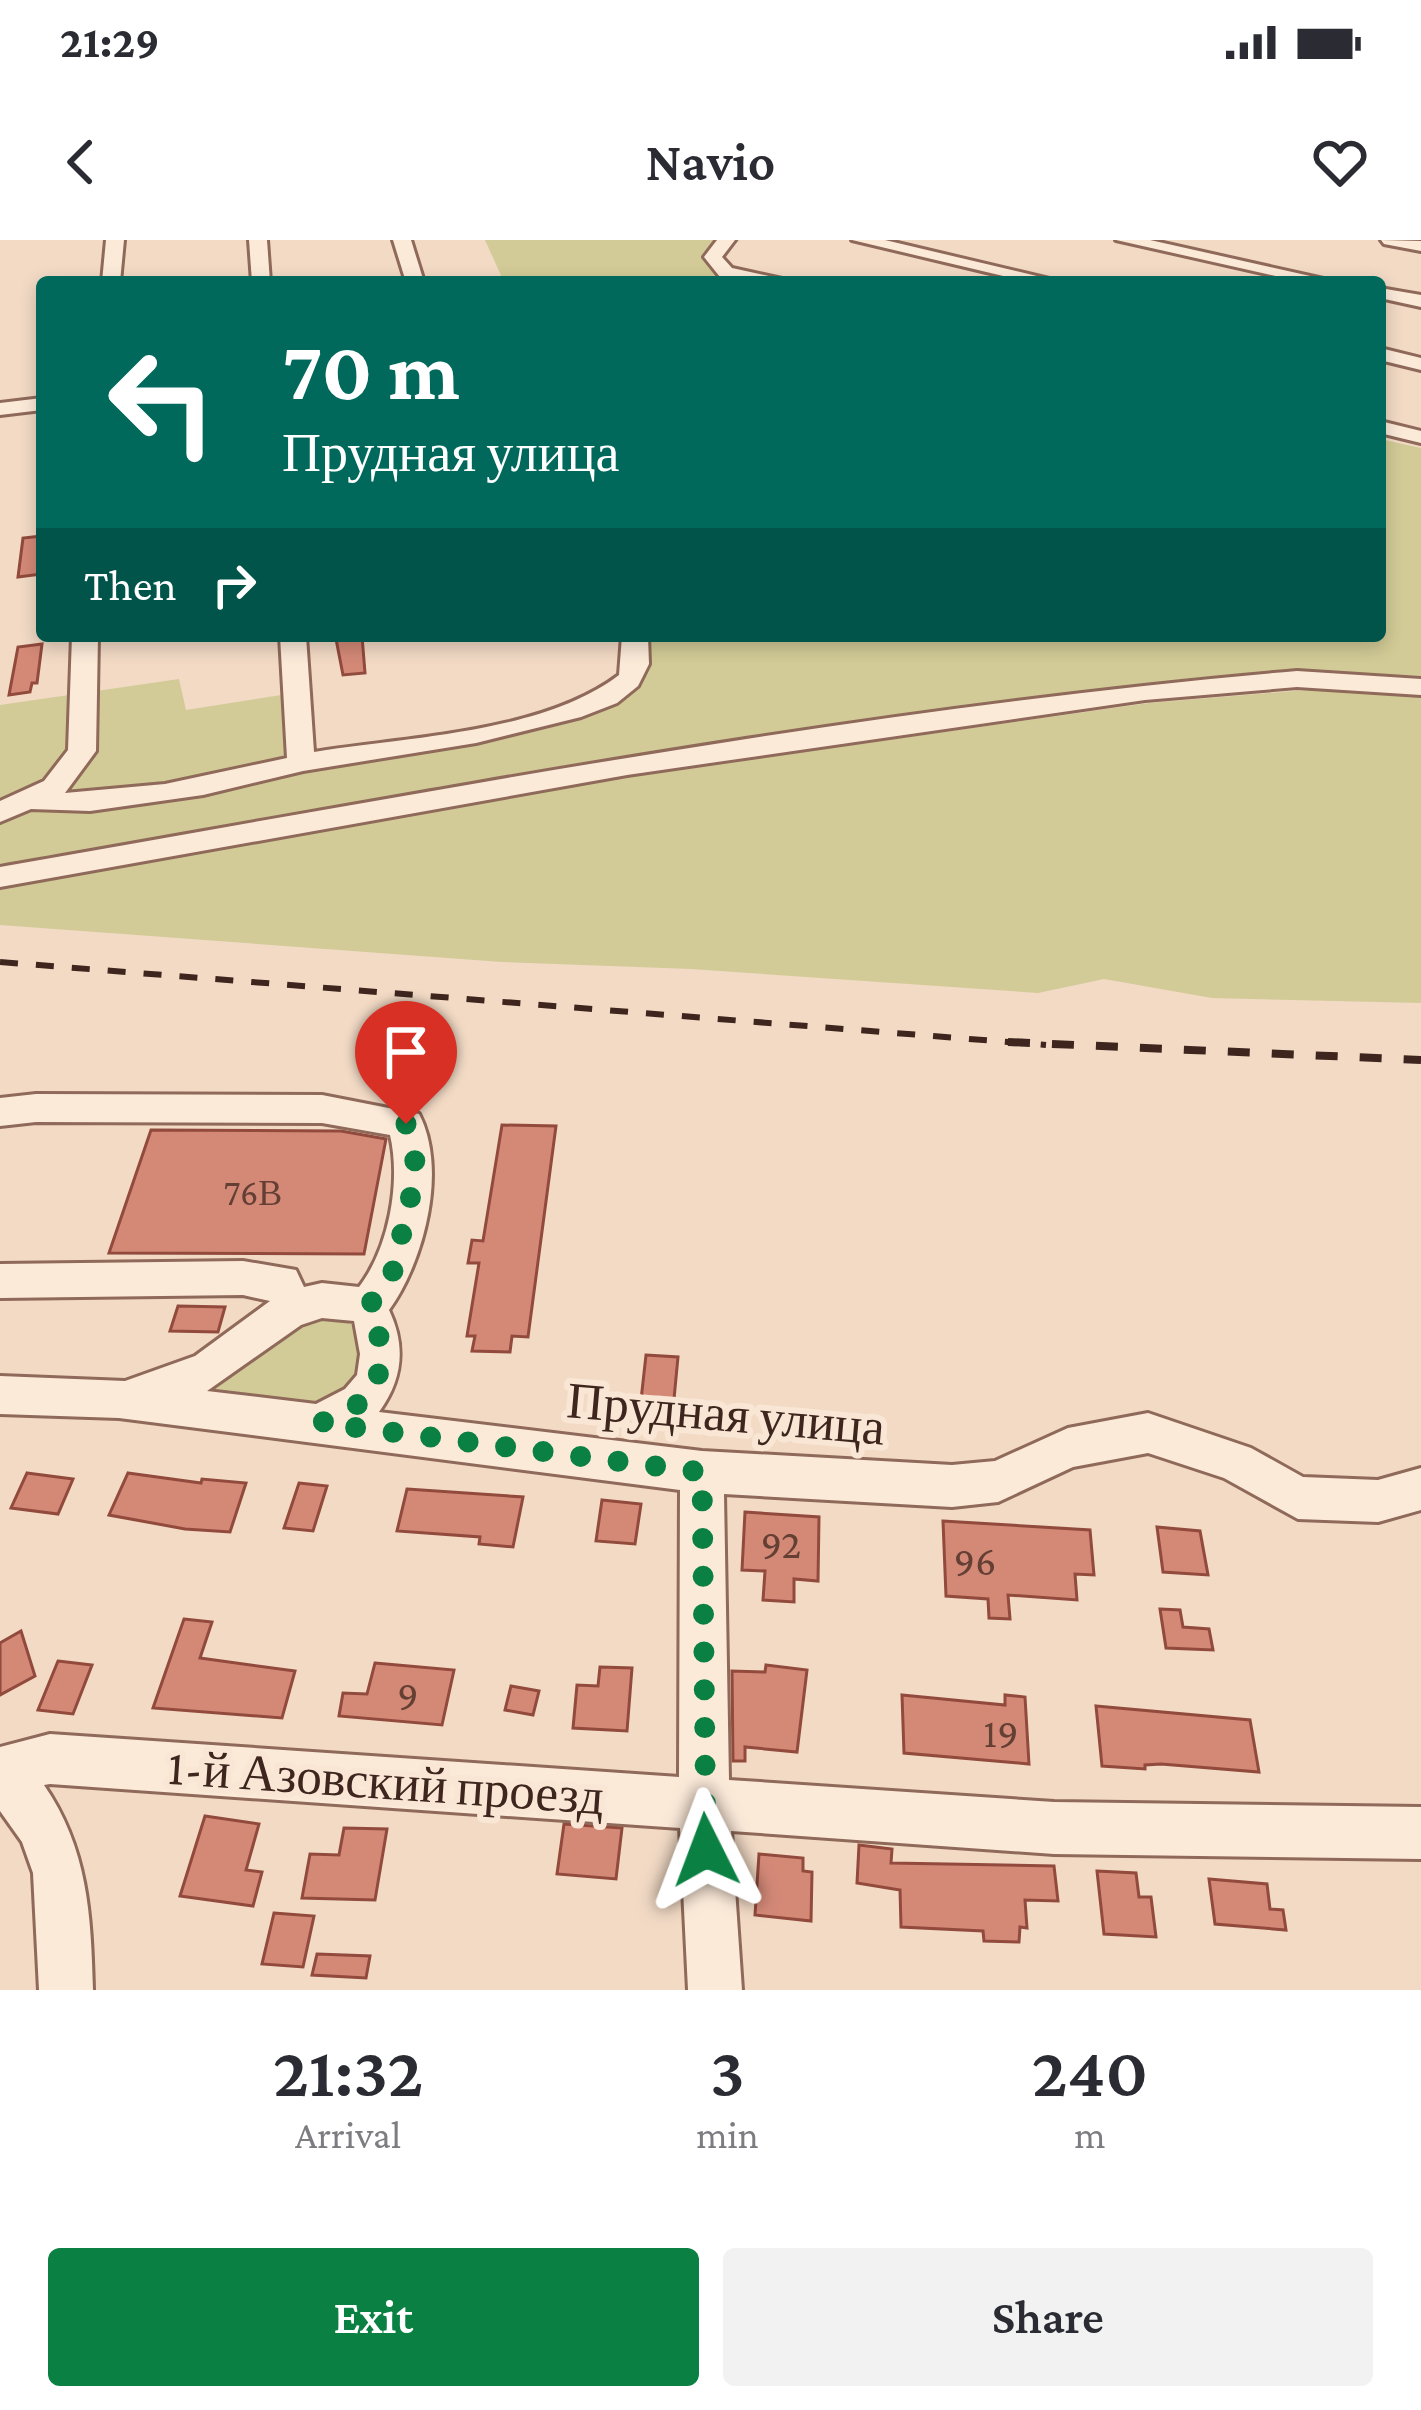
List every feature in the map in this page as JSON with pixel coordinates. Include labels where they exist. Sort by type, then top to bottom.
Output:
[{"type":"street","points":[[112,276],[115,240]]},
{"type":"street","points":[[258,240],[261,276]]},
{"type":"street","points":[[402,240],[413,276]]},
{"type":"street","points":[[727,240],[713,257],[726,273],[746,276]]},
{"type":"street","points":[[861,240],[1026,276]]},
{"type":"street","points":[[1125,240],[1299,276]]},
{"type":"street","points":[[1390,240],[1421,246]]},
{"type":"street","points":[[1386,294],[1421,301]]},
{"type":"street","points":[[1386,356],[1421,364]]},
{"type":"street","points":[[0,409],[36,405]]},
{"type":"street","points":[[1386,428],[1421,437]]},
{"type":"street","points":[[0,813],[54,788],[82,751],[85,642]]},
{"type":"street","points":[[293,642],[301,763]]},
{"type":"street","points":[[28,800],[127,796],[244,780],[301,763],[534,723],[588,708],[628,680],[639,651],[637,642]]},
{"type":"street","points":[[0,877],[627,766],[1144,692],[1297,679],[1421,687]]},
{"type":"street","points":[[0,1112],[36,1108],[322,1109],[406,1124],[417,1170],[392,1275],[368,1307]]},
{"type":"street","points":[[0,1281],[243,1278],[282,1282],[293,1307]]},
{"type":"street","points":[[119,1399],[184,1383],[222,1361],[261,1326],[293,1307],[341,1298],[368,1307],[382,1334],[380,1368],[364,1399],[321,1423]]},
{"type":"street","name":"Прудная улица","points":[[0,1395],[119,1399],[702,1472],[952,1486],[998,1481],[1068,1448],[1148,1433],[1236,1462],[1298,1498],[1378,1501],[1421,1489]]},
{"type":"street","points":[[702,1472],[704,1804],[715,1990]]},
{"type":"street","name":"1-й Азовский проезд","points":[[0,1773],[50,1760],[1054,1828],[1421,1833]]},
{"type":"street","points":[[0,1773],[31,1804],[57,1853],[66,1990]]},
{"type":"shaded area","points":[[485,240],[740,240],[716,276],[501,276]]},
{"type":"shaded area","points":[[1386,440],[1421,448],[1421,676],[1291,671],[1138,684],[617,758],[0,866],[0,705],[179,679],[186,710],[281,695],[291,761],[540,717],[584,703],[620,677],[622,642],[1386,642]]},
{"type":"shaded area","points":[[1306,690],[1421,697],[1421,1003],[1212,998],[1104,979],[1038,993],[691,969],[502,962],[0,925],[0,886],[627,777],[1149,703]]},
{"type":"shaded area","points":[[295,1316],[339,1319],[356,1328],[371,1346],[360,1381],[316,1411],[220,1398],[207,1387]]},
{"type":"building","points":[[36,537],[36,575],[18,577],[23,538]]},
{"type":"building","points":[[337,642],[362,642],[365,673],[343,675]]},
{"type":"building","points":[[42,644],[37,683],[32,683],[30,692],[9,695],[18,647]]},
{"type":"building","points":[[502,1125],[556,1126],[528,1337],[512,1336],[510,1352],[472,1351],[475,1336],[467,1336],[479,1263],[468,1263],[472,1240],[483,1241]]},
{"type":"building","points":[[151,1130],[341,1131],[386,1139],[364,1254],[109,1253]]},
{"type":"building","points":[[178,1306],[225,1307],[218,1332],[170,1331]]},
{"type":"building","points":[[646,1355],[678,1357],[672,1420],[639,1418]]},
{"type":"building","points":[[27,1473],[73,1479],[58,1514],[11,1508]]},
{"type":"building","points":[[128,1473],[201,1483],[202,1479],[246,1483],[230,1532],[185,1529],[109,1515]]},
{"type":"building","points":[[299,1483],[327,1486],[313,1531],[284,1528]]},
{"type":"building","points":[[407,1489],[523,1497],[513,1547],[479,1544],[480,1537],[397,1531]]},
{"type":"building","points":[[602,1500],[641,1504],[635,1544],[596,1541]]},
{"type":"building","points":[[745,1512],[819,1517],[818,1581],[794,1579],[794,1602],[763,1600],[765,1571],[742,1570]]},
{"type":"building","points":[[943,1521],[1090,1530],[1094,1575],[1075,1574],[1077,1600],[1008,1595],[1010,1619],[989,1618],[988,1599],[946,1596]]},
{"type":"building","points":[[1157,1527],[1200,1531],[1208,1575],[1163,1572]]},
{"type":"building","points":[[1160,1609],[1180,1610],[1183,1627],[1209,1629],[1213,1650],[1166,1648]]},
{"type":"building","points":[[184,1619],[212,1622],[200,1658],[295,1671],[282,1718],[153,1708]]},
{"type":"building","points":[[21,1631],[35,1676],[0,1695],[0,1643]]},
{"type":"building","points":[[58,1661],[92,1665],[73,1714],[38,1710]]},
{"type":"building","points":[[375,1663],[454,1670],[442,1725],[339,1716],[343,1693],[367,1694]]},
{"type":"building","points":[[766,1665],[807,1670],[797,1752],[745,1747],[745,1761],[733,1761],[732,1671],[765,1672]]},
{"type":"building","points":[[600,1667],[632,1668],[627,1731],[573,1728],[577,1685],[598,1686]]},
{"type":"building","points":[[511,1686],[539,1691],[533,1715],[505,1710]]},
{"type":"building","points":[[902,1695],[1005,1705],[1005,1695],[1025,1697],[1029,1764],[904,1753]]},
{"type":"building","points":[[1096,1706],[1250,1720],[1259,1772],[1161,1764],[1145,1765],[1145,1769],[1102,1766]]},
{"type":"building","points":[[205,1816],[259,1824],[246,1870],[262,1872],[253,1906],[180,1896]]},
{"type":"building","points":[[564,1824],[622,1828],[616,1879],[557,1874]]},
{"type":"building","points":[[344,1828],[387,1829],[375,1900],[302,1898],[310,1854],[339,1855]]},
{"type":"building","points":[[859,1845],[892,1849],[891,1863],[1054,1866],[1058,1901],[1025,1900],[1027,1928],[1020,1927],[1019,1942],[984,1941],[983,1931],[901,1927],[900,1890],[857,1883]]},
{"type":"building","points":[[759,1854],[803,1858],[803,1871],[812,1872],[811,1921],[755,1915]]},
{"type":"building","points":[[1097,1871],[1136,1873],[1139,1897],[1151,1897],[1156,1937],[1104,1934]]},
{"type":"building","points":[[1209,1879],[1267,1884],[1270,1909],[1283,1910],[1286,1930],[1215,1924]]},
{"type":"building","points":[[274,1913],[314,1916],[303,1967],[262,1964]]},
{"type":"building","points":[[317,1954],[370,1956],[366,1978],[312,1975]]},
{"type":"railway","points":[[0,962],[1008,1042]]},
{"type":"railway","points":[[1008,1042],[1421,1060]]},
{"type":"railway","points":[[1008,1042],[1046,1045]]},
{"type":"route","points":[[406,1124],[417,1170],[392,1275],[368,1307],[382,1334],[380,1368],[364,1399],[321,1423],[702,1472],[706,1850]]}]
